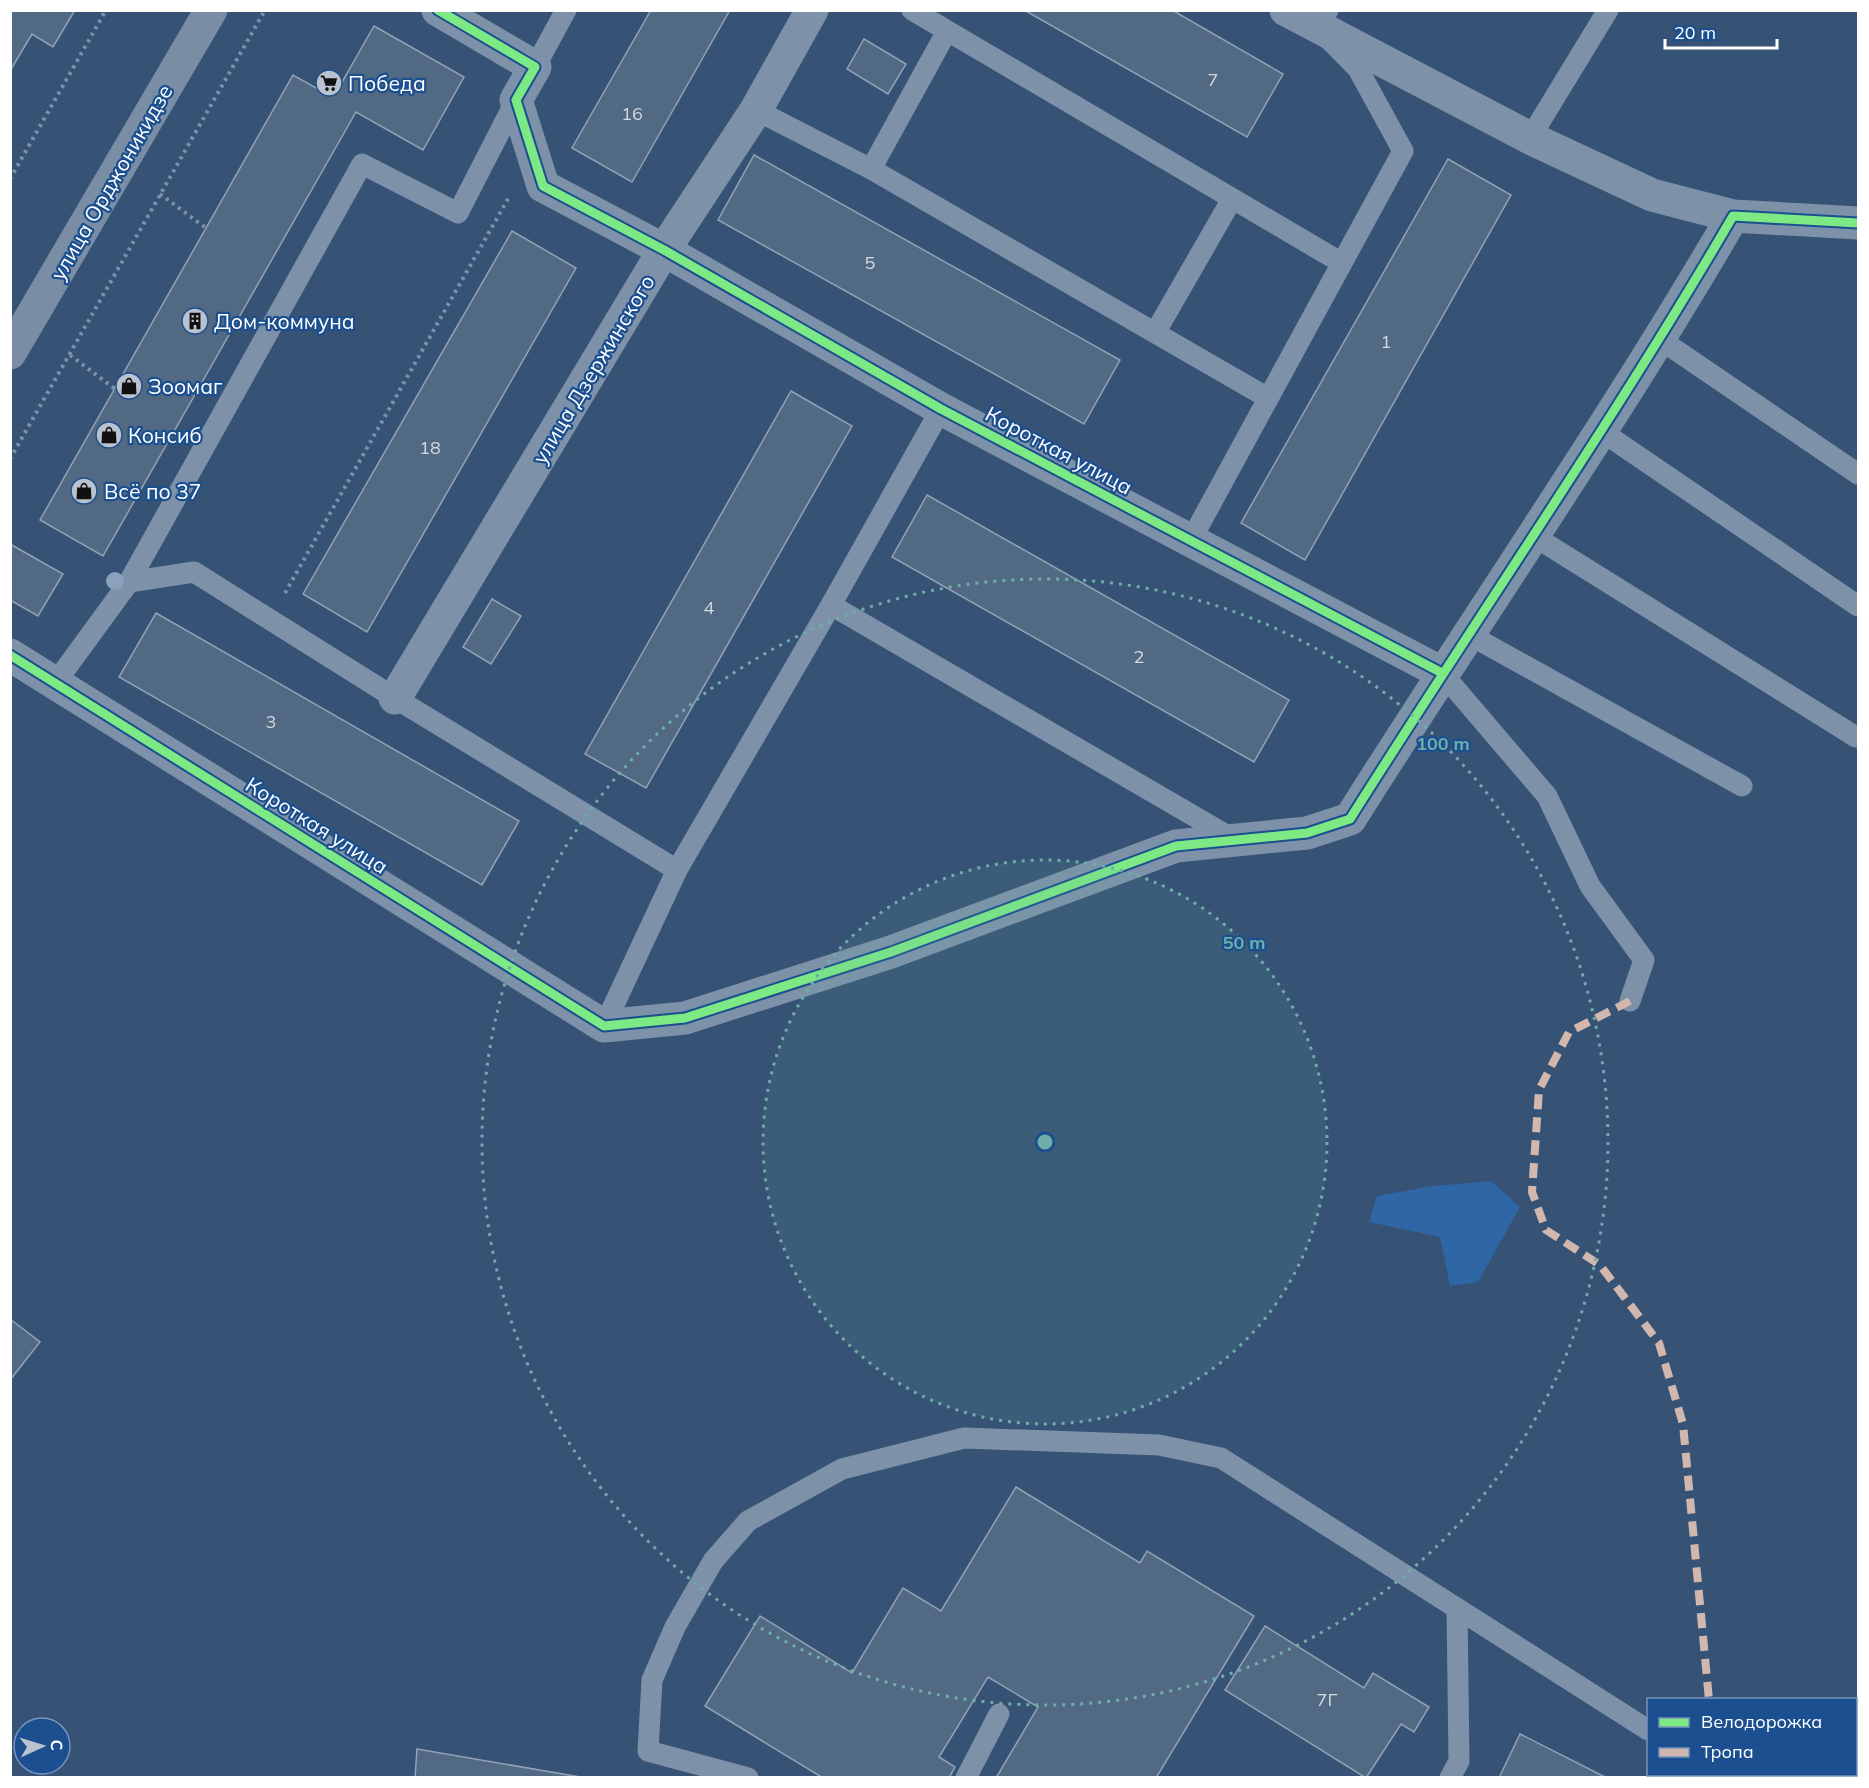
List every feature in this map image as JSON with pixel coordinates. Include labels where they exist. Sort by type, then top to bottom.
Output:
[{"type":"street","name":"улица Орджоникидзе","points":[[10,353],[212,10]]},
{"type":"street","points":[[438,10],[535,67],[516,100]]},
{"type":"street","name":"улица Дзержинского","points":[[395,698],[664,250],[756,110],[812,10]]},
{"type":"street","points":[[1287,10],[1323,19],[1530,138],[1652,195],[1733,216],[1858,223]]},
{"type":"street","name":"Короткая улица","points":[[516,100],[543,186],[664,250],[941,409],[1442,673]]},
{"type":"street","points":[[604,1026],[685,1018],[891,951],[1176,846],[1307,833],[1350,819],[1442,673],[1661,340],[1733,216]]},
{"type":"street","name":"Короткая улица","points":[[10,655],[604,1026]]},
{"type":"lane","points":[[535,67],[566,10]]},
{"type":"lane","points":[[912,10],[1342,263]]},
{"type":"lane","points":[[1530,138],[1608,10]]},
{"type":"lane","points":[[1191,540],[1403,151],[1358,69],[1323,19]]},
{"type":"lane","points":[[871,169],[947,31]]},
{"type":"lane","points":[[56,682],[129,582],[362,164],[458,213],[516,100]]},
{"type":"lane","points":[[756,110],[871,169],[1268,398]]},
{"type":"lane","points":[[1155,333],[1232,199]]},
{"type":"lane","points":[[1661,340],[1858,474]]},
{"type":"lane","points":[[604,1026],[677,870],[831,605],[941,409]]},
{"type":"lane","points":[[1601,431],[1858,606]]},
{"type":"lane","points":[[1532,535],[1856,737]]},
{"type":"lane","points":[[129,582],[194,572],[677,870]]},
{"type":"lane","points":[[831,605],[1236,841]]},
{"type":"lane","points":[[1468,634],[1742,786]]},
{"type":"lane","points":[[1442,673],[1548,796],[1590,886],[1644,960],[1630,1001]]},
{"type":"lane","points":[[748,1778],[648,1751],[652,1680],[675,1627],[713,1561],[748,1521],[842,1469],[964,1438],[1159,1445],[1221,1458],[1647,1729]]},
{"type":"lane","points":[[1450,1778],[1459,1761],[1457,1608]]},
{"type":"lane","points":[[966,1778],[999,1714]]},
{"type":"path","points":[[10,179],[106,10]]},
{"type":"path","points":[[10,459],[265,10]]},
{"type":"path","points":[[269,620],[533,155]]},
{"type":"path","points":[[160,194],[206,228]]},
{"type":"path","points":[[70,355],[115,389]]},
{"type":"shaded area","points":[[1491,1181],[1520,1207],[1478,1282],[1450,1286],[1440,1237],[1369,1222],[1377,1196],[1433,1186]]},
{"type":"building","points":[[10,10],[75,10],[53,47],[32,34],[10,71]]},
{"type":"building","points":[[651,10],[730,10],[632,182],[572,148]]},
{"type":"building","points":[[1024,10],[1172,10],[1283,74],[1247,137]]},
{"type":"building","name":"Дом-коммуна","points":[[374,26],[464,77],[423,150],[356,112],[103,556],[40,520],[293,75],[316,88],[325,72],[342,82]]},
{"type":"building","points":[[864,39],[906,64],[888,94],[847,69]]},
{"type":"building","points":[[754,155],[1120,360],[1084,424],[718,220]]},
{"type":"building","points":[[1448,159],[1511,195],[1305,560],[1241,523]]},
{"type":"building","points":[[512,231],[576,268],[367,632],[303,594]]},
{"type":"building","points":[[791,391],[852,426],[646,788],[585,754]]},
{"type":"building","points":[[927,495],[1289,700],[1254,762],[892,557]]},
{"type":"building","points":[[10,544],[63,574],[38,616],[10,600]]},
{"type":"building","points":[[492,599],[521,616],[491,664],[463,647]]},
{"type":"building","points":[[156,613],[519,821],[482,885],[119,677]]},
{"type":"building","points":[[10,1319],[40,1342],[10,1380]]},
{"type":"building","points":[[1016,1487],[1140,1563],[1147,1551],[1254,1616],[1156,1778],[996,1778],[1038,1707],[988,1677],[939,1757],[955,1767],[949,1778],[823,1778],[705,1706],[760,1616],[852,1673],[903,1588],[941,1611]]},
{"type":"building","points":[[1265,1626],[1364,1688],[1373,1673],[1429,1707],[1414,1732],[1401,1724],[1366,1778],[1225,1690]]},
{"type":"building","points":[[1520,1734],[1607,1778],[1499,1778]]},
{"type":"building","points":[[417,1749],[586,1778],[415,1778]]},
{"type":"marked path","points":[[1630,1001],[1569,1032],[1539,1090],[1532,1192],[1546,1230],[1600,1265],[1659,1343],[1683,1424],[1709,1698]]},
{"type":"cycle path","points":[[438,10],[535,67],[516,100],[543,186],[664,250],[941,409],[1442,673]]},
{"type":"cycle path","points":[[10,655],[604,1026],[685,1018],[891,952],[1176,846],[1307,833],[1350,819],[1593,444],[1733,216],[1858,223]]},
{"type":"place","name":"Победа","points":[[329,83]]},
{"type":"place","name":"Дом-коммуна","points":[[195,321]]},
{"type":"place","name":"Зоомаг","points":[[129,386]]},
{"type":"place","name":"Консиб","points":[[109,435]]},
{"type":"place","name":"Всё по 37","points":[[84,491]]}]
